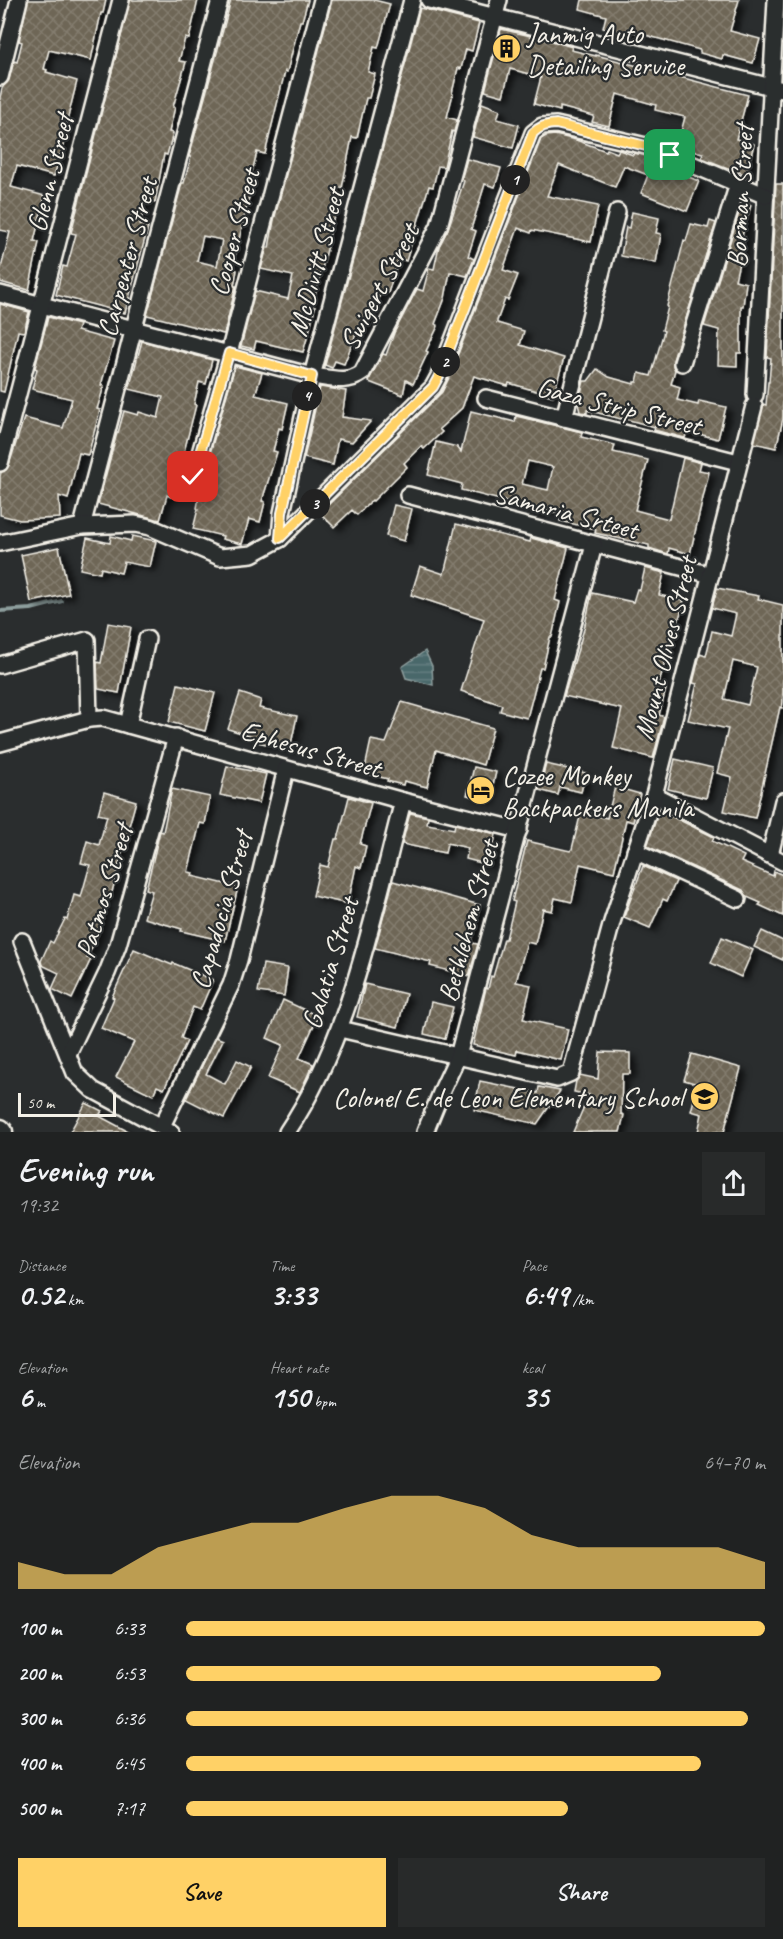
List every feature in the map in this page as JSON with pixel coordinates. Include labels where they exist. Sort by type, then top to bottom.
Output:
[{"type":"street","points":[[0,77],[20,0]]},
{"type":"street","name":"Glenn Street","points":[[0,463],[121,0]]},
{"type":"street","name":"Carpenter Street","points":[[82,526],[220,0]]},
{"type":"street","name":"Cooper Street","points":[[193,477],[229,353],[322,0]]},
{"type":"street","name":"McDivitt Street","points":[[280,538],[281,520],[312,376],[412,0]]},
{"type":"street","points":[[429,0],[777,89]]},
{"type":"street","name":"Swigert Street","points":[[0,294],[312,376],[350,381],[362,373],[439,226],[499,0]]},
{"type":"street","name":"Borman Street","points":[[754,401],[766,196],[777,89],[776,0]]},
{"type":"street","points":[[0,543],[82,526],[135,524],[150,527],[220,557],[252,554],[280,538],[433,387],[533,133],[542,126],[556,124],[646,146],[766,196]]},
{"type":"street","points":[[682,363],[738,184]]},
{"type":"street","points":[[564,418],[617,212]]},
{"type":"street","name":"Gaza Strip Street","points":[[486,398],[738,462]]},
{"type":"street","name":"Mount Olives Street","points":[[458,1056],[557,1079],[570,1073],[612,922],[654,795],[754,401]]},
{"type":"street","name":"Samaria Srteet","points":[[408,495],[711,575]]},
{"type":"street","name":"Bethlehem Street","points":[[425,1132],[458,1056],[594,545]]},
{"type":"street","points":[[128,725],[147,639]]},
{"type":"street","points":[[0,665],[87,640],[89,719],[0,743]]},
{"type":"street","name":"Ephesus Street","points":[[89,719],[103,718],[403,801],[519,830]]},
{"type":"street","name":"Patmos Street","points":[[68,1054],[118,945],[176,737]]},
{"type":"street","name":"Capadocia Street","points":[[166,1129],[231,985],[286,769]]},
{"type":"street","points":[[654,795],[776,858],[783,801]]},
{"type":"street","name":"Galatia Street","points":[[287,1132],[299,1114],[340,1029],[403,801]]},
{"type":"street","points":[[635,851],[738,899]]},
{"type":"street","points":[[22,942],[75,1073],[93,1090],[166,1129]]},
{"type":"street","points":[[340,1029],[458,1056]]},
{"type":"water","points":[[425,651],[432,666],[433,685],[406,678],[402,667]]},
{"type":"building","points":[[28,0],[106,0],[91,60],[49,50],[44,69],[47,70],[46,72],[77,81],[65,129],[68,130],[54,176],[17,166],[11,187],[45,196],[34,241],[39,242],[29,290],[0,282],[0,272],[10,232],[0,230],[0,97],[2,88],[9,80],[14,61],[17,62]]},
{"type":"building","points":[[130,0],[198,0],[189,39],[185,38],[179,61],[186,62],[173,107],[175,107],[169,132],[173,133],[167,155],[164,154],[155,202],[146,199],[140,225],[148,227],[125,313],[56,295],[63,266],[67,267],[76,234],[71,233]]},
{"type":"building","points":[[231,0],[308,0],[302,21],[300,21],[287,72],[285,71],[265,154],[257,152],[251,176],[254,176],[232,269],[237,270],[234,286],[236,286],[224,334],[147,315],[191,157],[189,157]],"holes":[[[203,236],[222,240],[217,266],[197,261]]]},
{"type":"building","points":[[332,0],[374,0],[390,4],[378,48],[374,47],[368,72],[375,74],[369,98],[366,98],[357,138],[352,137],[342,188],[338,187],[332,211],[335,212],[312,307],[315,307],[310,328],[303,352],[256,341],[254,349],[241,346],[255,291],[288,299],[293,276],[261,269],[267,247],[269,248],[274,220]]},
{"type":"building","points":[[582,0],[739,0],[730,31],[760,39],[753,63],[723,55],[722,59],[700,53],[700,50],[627,30],[626,35],[603,28],[606,16],[580,9]]},
{"type":"building","points":[[420,8],[479,23],[472,51],[466,49],[461,69],[458,68],[452,93],[447,117],[457,120],[454,132],[452,131],[444,167],[438,166],[433,187],[429,186],[406,261],[399,258],[388,293],[381,291],[375,310],[371,309],[361,336],[356,334],[344,364],[335,361],[332,368],[325,365]]},
{"type":"building","points":[[501,29],[572,47],[571,50],[748,95],[736,139],[754,144],[746,175],[702,158],[703,153],[677,147],[685,117],[655,110],[656,105],[617,94],[609,126],[592,122],[594,116],[560,107],[560,111],[534,104],[541,77],[510,69],[503,96],[485,91]]},
{"type":"building","points":[[482,103],[500,110],[497,119],[519,125],[513,148],[473,137]]},
{"type":"building","points":[[555,135],[606,151],[607,149],[617,153],[619,150],[633,155],[634,153],[643,155],[674,167],[673,171],[699,181],[687,211],[641,193],[648,175],[624,166],[615,187],[559,165],[547,196],[598,206],[591,242],[532,230],[531,233],[518,228],[503,270],[518,275],[508,300],[505,299],[497,321],[497,323],[524,331],[520,345],[564,358],[553,396],[509,383],[508,386],[474,376],[462,408],[439,429],[442,432],[424,449],[421,446],[404,463],[407,467],[373,501],[357,515],[352,510],[334,527],[320,513],[442,392],[541,139]]},
{"type":"building","points":[[467,159],[501,168],[495,187],[485,184],[471,229],[476,231],[468,256],[474,259],[467,276],[450,272],[445,298],[435,324],[438,326],[413,384],[406,380],[403,395],[369,382],[370,378],[383,354],[386,355],[394,333],[417,289],[423,291],[429,268],[434,269],[439,246],[448,229],[464,181],[461,180]]},
{"type":"building","points":[[776,184],[783,184],[783,419],[776,448],[754,443],[763,404],[766,405],[769,382],[771,358],[767,357]]},
{"type":"building","points":[[742,203],[751,205],[742,236],[745,237],[735,280],[746,283],[743,306],[741,306],[741,353],[737,353],[737,366],[718,365],[719,330],[704,326]]},
{"type":"building","points":[[632,212],[659,218],[656,233],[661,234],[656,263],[621,256],[626,227],[629,228]]},
{"type":"building","points":[[710,221],[716,223],[673,360],[675,370],[671,384],[680,387],[677,400],[698,405],[699,401],[726,407],[718,439],[687,431],[685,438],[622,418],[587,410],[587,413],[580,412],[578,404],[584,381],[588,381],[597,369],[609,377],[634,384],[637,382],[639,373],[651,376],[664,331],[662,330],[667,306],[684,240],[686,241],[691,224],[708,228]]},
{"type":"building","points":[[0,304],[29,312],[24,332],[18,331],[4,392],[0,391]]},
{"type":"building","points":[[48,317],[79,325],[77,331],[114,341],[101,385],[104,386],[97,409],[100,410],[88,455],[79,453],[68,499],[59,496],[60,518],[20,520],[0,515],[0,476],[9,465],[24,418],[63,428],[72,399],[32,389]]},
{"type":"building","points":[[142,341],[212,360],[206,384],[199,382],[194,404],[196,405],[178,475],[171,497],[167,495],[160,520],[98,504],[124,411],[138,415],[139,412],[158,418],[163,397],[129,389]]},
{"type":"building","points":[[235,366],[262,373],[255,395],[288,403],[282,429],[279,428],[273,451],[277,452],[262,501],[265,502],[260,522],[249,519],[242,544],[222,539],[223,536],[193,529],[202,481]]},
{"type":"building","points":[[320,387],[346,391],[342,417],[371,421],[352,442],[338,439],[333,465],[304,458]]},
{"type":"building","points":[[471,411],[515,422],[516,416],[582,432],[581,437],[615,445],[613,452],[648,460],[635,510],[669,519],[683,458],[701,463],[699,470],[709,472],[690,554],[669,548],[668,554],[649,548],[649,545],[595,533],[596,529],[560,521],[562,514],[541,509],[540,513],[527,510],[528,507],[461,490],[462,484],[428,475],[436,442],[457,447],[461,452]],"holes":[[[528,461],[553,467],[548,490],[522,484]]]},
{"type":"building","points":[[394,505],[412,509],[404,541],[386,536]]},
{"type":"building","points":[[456,524],[530,542],[531,538],[568,548],[555,600],[560,602],[552,637],[550,637],[543,668],[540,668],[527,718],[500,711],[502,705],[461,691],[484,619],[411,595],[420,566],[444,574]]},
{"type":"building","points":[[111,536],[131,541],[132,536],[156,541],[150,567],[124,562],[121,573],[101,568],[100,573],[80,569],[87,538],[110,543]]},
{"type":"building","points":[[59,547],[69,594],[31,602],[21,555]]},
{"type":"building","points":[[645,568],[664,573],[659,595],[684,601],[658,687],[666,689],[659,715],[664,717],[653,758],[613,748],[622,709],[564,696],[592,593],[633,602],[637,589],[640,590]]},
{"type":"building","points":[[717,588],[759,596],[758,599],[783,605],[783,702],[755,818],[724,811],[732,777],[717,773],[728,729],[688,720],[697,684],[693,683],[700,654],[706,656],[712,631],[731,636],[736,614],[712,608]],"holes":[[[733,661],[757,667],[748,705],[724,699]]]},
{"type":"building","points":[[108,623],[131,627],[119,693],[98,689],[97,662],[101,663]]},
{"type":"building","points":[[178,684],[215,693],[205,731],[169,722]]},
{"type":"building","points":[[240,693],[261,700],[259,708],[297,716],[290,749],[257,742],[258,738],[228,729]]},
{"type":"building","points":[[402,702],[493,728],[483,765],[436,750],[427,787],[404,781],[403,785],[364,773],[371,740],[386,743]]},
{"type":"building","points":[[675,759],[713,768],[706,798],[668,789]]},
{"type":"building","points":[[546,764],[586,773],[581,792],[560,787],[558,795],[539,790]]},
{"type":"building","points":[[227,766],[266,774],[259,803],[220,795]]},
{"type":"building","points":[[474,767],[496,772],[489,801],[467,795]]},
{"type":"building","points":[[615,787],[640,794],[633,822],[626,820],[614,872],[580,864],[572,902],[555,898],[552,911],[543,909],[535,944],[527,942],[516,982],[531,985],[523,1019],[568,1029],[561,1060],[517,1050],[516,1055],[473,1045],[486,988],[488,989],[491,976],[493,977],[504,939],[506,939],[515,902],[512,901],[527,841],[570,851],[581,812],[607,818]]},
{"type":"building","points":[[172,789],[210,797],[205,824],[200,823],[188,872],[193,873],[192,876],[238,887],[225,941],[181,931],[182,929],[144,918],[152,891],[146,889],[160,831],[163,832]]},
{"type":"building","points":[[104,792],[136,801],[129,826],[132,827],[127,846],[124,845],[111,896],[107,894],[98,934],[87,958],[91,959],[72,999],[52,989],[59,973],[42,965],[41,961],[50,941],[53,943],[65,919],[67,920],[74,895],[81,897],[90,865],[81,863],[87,841],[99,845],[107,816],[98,814]]},
{"type":"building","points":[[349,797],[371,803],[360,844],[366,846],[361,868],[356,866],[348,904],[313,896],[320,865],[328,867]]},
{"type":"building","points":[[659,810],[714,837],[712,841],[744,856],[741,862],[773,876],[774,871],[783,875],[783,916],[759,905],[761,903],[747,897],[743,890],[647,846]]},
{"type":"building","points":[[410,813],[428,817],[427,824],[454,829],[455,824],[496,834],[489,865],[466,859],[468,848],[447,843],[445,853],[402,844]]},
{"type":"building","points":[[643,866],[676,881],[667,901],[663,899],[650,928],[624,917]]},
{"type":"building","points":[[393,881],[480,905],[471,943],[478,944],[469,976],[430,966],[431,962],[375,948]]},
{"type":"building","points":[[762,931],[783,941],[783,960],[754,947]]},
{"type":"building","points":[[722,937],[753,950],[741,977],[711,963]]},
{"type":"building","points":[[134,949],[213,980],[200,1010],[193,1007],[181,1038],[187,1041],[164,1089],[157,1086],[153,1095],[116,1077],[134,1042],[101,1028]]},
{"type":"building","points":[[263,964],[288,968],[284,996],[258,992]]},
{"type":"building","points":[[365,984],[406,994],[398,1027],[357,1017]]},
{"type":"building","points":[[283,1000],[318,1016],[299,1058],[313,1064],[300,1092],[268,1078],[283,1045],[267,1038]]},
{"type":"building","points":[[431,1002],[453,1007],[445,1039],[424,1034]]},
{"type":"building","points":[[216,1037],[223,1040],[206,1074],[225,1084],[237,1060],[251,1067],[224,1118],[186,1099]]},
{"type":"building","points":[[600,1052],[630,1053],[630,1074],[622,1074],[621,1114],[624,1115],[620,1132],[573,1132],[589,1095],[574,1092],[576,1081],[580,1075],[598,1079]]},
{"type":"building","points":[[692,1054],[741,1068],[724,1132],[698,1132],[702,1114],[691,1111],[698,1084],[684,1080]]},
{"type":"building","points":[[480,1081],[538,1093],[539,1087],[560,1091],[537,1124],[474,1110]]},
{"type":"building","points":[[86,1103],[102,1111],[99,1116],[129,1132],[70,1132]]},
{"type":"waterway","points":[[0,611],[31,609],[62,601]]},
{"type":"place","name":"Janmig Auto Detailing Service","points":[[506,49]]},
{"type":"place","name":"Cozee Monkey Backpackers Manila","points":[[481,791]]},
{"type":"place","name":"Colonel E. de Leon Elementary School","points":[[704,1097]]},
{"type":"route","points":[[193,477],[229,353],[312,376],[282,513],[280,538],[433,387],[533,133],[537,129],[556,124],[646,146],[670,155]]}]
